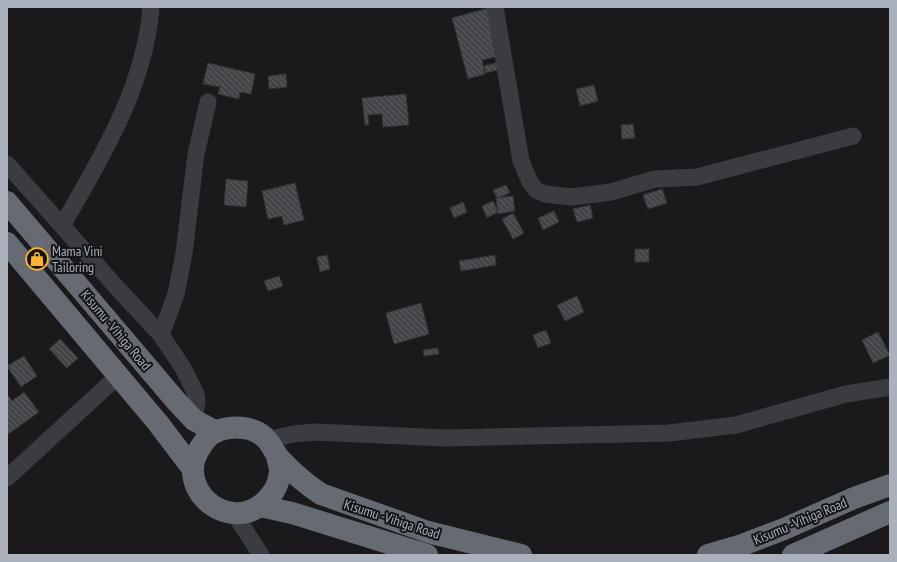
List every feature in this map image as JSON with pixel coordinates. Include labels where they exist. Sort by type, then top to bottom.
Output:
[{"type":"highway","name":"Kisumu -Vihiga Road","points":[[7,202],[172,396],[194,420],[216,432]]},
{"type":"highway","name":"Kisumu -Vihiga Road","points":[[7,243],[158,423],[193,468]]},
{"type":"highway","points":[[230,427],[245,428],[259,433],[273,448],[280,471],[277,486],[270,497],[260,506],[247,512],[234,513],[221,510],[209,504],[200,494],[194,482],[193,468],[196,454],[204,441],[216,432],[230,427]]},
{"type":"highway","name":"Kisumu -Vihiga Road","points":[[273,448],[305,484],[321,494],[428,532],[521,555]]},
{"type":"highway","name":"Kisumu -Vihiga Road","points":[[708,555],[784,529],[854,498],[890,485]]},
{"type":"highway","name":"Kisumu -Vihiga Road","points":[[260,506],[292,513],[427,555]]},
{"type":"highway","name":"Kisumu -Vihiga Road","points":[[792,555],[890,512]]},
{"type":"street","points":[[62,226],[112,136],[129,98],[143,57],[151,7]]},
{"type":"street","points":[[495,7],[521,161],[530,182],[536,190],[545,194],[571,197],[611,192],[655,179],[697,177],[853,136]]},
{"type":"street","points":[[161,335],[176,294],[184,253],[196,154],[208,102]]},
{"type":"street","points":[[7,164],[161,335],[186,373],[196,394],[197,401],[194,420]]},
{"type":"street","points":[[7,478],[118,376]]},
{"type":"street","points":[[273,448],[293,434],[315,432],[446,438],[669,433],[736,425],[846,394],[890,387]]},
{"type":"street","points":[[234,513],[254,552]]},
{"type":"building","points":[[488,8],[500,56],[482,60],[485,74],[468,79],[452,18]]},
{"type":"building","points":[[499,62],[501,69],[486,73],[484,66]]},
{"type":"building","points":[[208,63],[255,74],[251,94],[240,92],[239,99],[218,94],[220,87],[203,84]]},
{"type":"building","points":[[286,74],[287,87],[269,89],[268,76]]},
{"type":"building","points":[[594,85],[598,101],[580,106],[576,89]]},
{"type":"building","points":[[406,94],[409,125],[383,127],[382,114],[368,115],[369,125],[365,125],[362,98]]},
{"type":"building","points":[[633,124],[635,138],[622,139],[621,125]]},
{"type":"building","points":[[226,179],[248,181],[246,207],[224,205]]},
{"type":"building","points":[[295,183],[304,220],[284,225],[282,216],[268,219],[262,191]]},
{"type":"building","points":[[506,185],[510,193],[497,198],[493,190]]},
{"type":"building","points":[[662,189],[667,203],[648,209],[643,195]]},
{"type":"building","points":[[513,196],[515,211],[498,214],[496,198]]},
{"type":"building","points":[[493,201],[498,212],[487,218],[482,206]]},
{"type":"building","points":[[463,202],[467,212],[454,218],[450,208]]},
{"type":"building","points":[[590,205],[593,218],[577,222],[573,209]]},
{"type":"building","points":[[554,211],[559,222],[543,230],[538,218]]},
{"type":"building","points":[[513,213],[524,233],[513,239],[502,219]]},
{"type":"building","points":[[635,249],[649,249],[649,262],[635,262]]},
{"type":"building","points":[[327,255],[330,269],[320,272],[317,257]]},
{"type":"building","points":[[495,255],[496,265],[461,271],[459,261]]},
{"type":"building","points":[[279,276],[283,286],[268,291],[264,281]]},
{"type":"building","points":[[577,296],[584,312],[565,321],[557,305]]},
{"type":"building","points":[[421,303],[429,334],[394,344],[386,313]]},
{"type":"building","points":[[546,330],[551,343],[538,348],[533,335]]},
{"type":"building","points":[[878,332],[890,355],[873,363],[862,340]]},
{"type":"building","points":[[60,339],[78,358],[67,368],[49,349]]},
{"type":"building","points":[[438,348],[439,354],[424,356],[423,350]]},
{"type":"building","points":[[24,356],[37,376],[21,387],[7,366]]},
{"type":"building","points":[[24,392],[39,412],[7,435],[7,394],[12,401]]},
{"type":"place","name":"Mama Vini Tailoring","points":[[37,259]]}]
